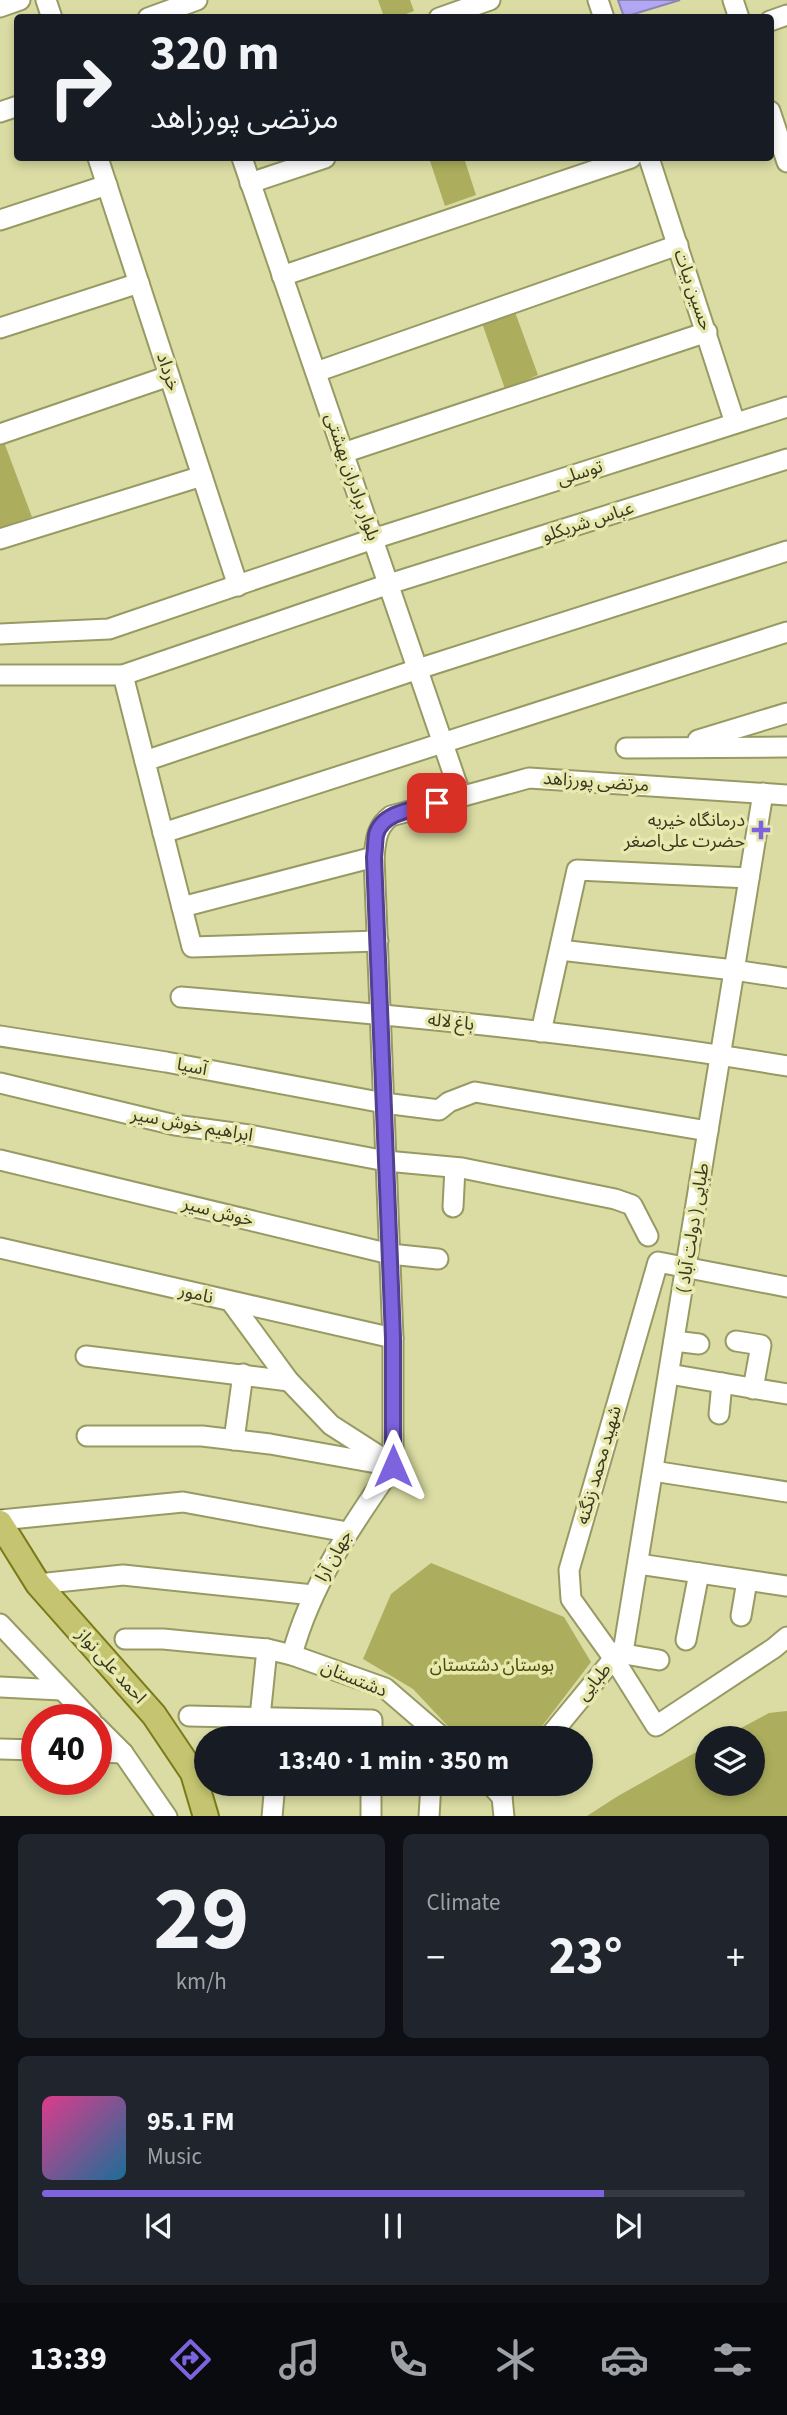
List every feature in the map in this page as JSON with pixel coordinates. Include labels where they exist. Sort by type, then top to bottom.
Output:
[{"type":"main road","name":"احمد علی نواز","points":[[0,1521],[38,1584],[154,1714],[193,1773],[206,1816]]},
{"type":"street","points":[[0,7],[20,0]]},
{"type":"street","points":[[450,14],[490,0]]},
{"type":"street","points":[[161,14],[191,5]]},
{"type":"street","points":[[774,122],[787,162]]},
{"type":"street","name":"خرداد","points":[[99,161],[238,586]]},
{"type":"street","name":"بلوار برادران بهشتی","points":[[243,161],[461,796]]},
{"type":"street","points":[[250,183],[316,161]]},
{"type":"street","points":[[282,276],[622,161]]},
{"type":"street","name":"حسین بیات","points":[[650,161],[735,423]]},
{"type":"street","points":[[0,220],[107,185]]},
{"type":"street","points":[[316,372],[678,245]]},
{"type":"street","points":[[0,328],[139,283]]},
{"type":"street","points":[[343,453],[707,332]]},
{"type":"street","points":[[0,434],[169,376]]},
{"type":"street","name":"توسلی","points":[[0,634],[109,629],[373,539],[787,407]]},
{"type":"street","name":"عباس شریکلو","points":[[0,675],[123,675],[389,584],[787,459]]},
{"type":"street","points":[[0,539],[202,476]]},
{"type":"street","points":[[145,761],[418,668],[787,551]]},
{"type":"street","points":[[163,833],[787,632]]},
{"type":"street","points":[[123,675],[192,947],[377,941]]},
{"type":"street","points":[[676,747],[787,713]]},
{"type":"street","points":[[626,748],[787,747]]},
{"type":"street","name":"مرتضی پورزاهد","points":[[374,857],[376,833],[391,816],[529,778],[787,795]]},
{"type":"street","name":"طبایی ( دولت آباد )","points":[[617,1656],[624,1646],[639,1564],[763,793]]},
{"type":"street","points":[[181,907],[374,857],[393,1338],[393,1466]]},
{"type":"street","points":[[541,1032],[577,870],[749,878]]},
{"type":"street","points":[[560,950],[787,978]]},
{"type":"street","name":"باغ لاله","points":[[181,997],[380,1014],[541,1032],[787,1066]]},
{"type":"street","name":"آسیا","points":[[0,1036],[166,1062],[384,1103],[439,1110],[449,1102],[475,1092],[708,1131]]},
{"type":"street","name":"ابراهیم خوش سیر","points":[[0,1083],[175,1125],[249,1135],[386,1161],[455,1168],[615,1199],[632,1205],[648,1237]]},
{"type":"street","name":"خوش سیر","points":[[0,1160],[390,1254],[438,1259]]},
{"type":"street","points":[[453,1207],[455,1168]]},
{"type":"street","name":"نامور","points":[[0,1248],[393,1338]]},
{"type":"street","name":"شهید محمد زنگنه","points":[[687,1269],[658,1262],[569,1570],[571,1598],[617,1656],[656,1726],[787,1637]]},
{"type":"street","points":[[687,1269],[787,1287]]},
{"type":"street","points":[[231,1302],[289,1381],[331,1424],[393,1466]]},
{"type":"street","points":[[674,1341],[699,1344]]},
{"type":"street","points":[[736,1341],[761,1345],[753,1388]]},
{"type":"street","points":[[86,1356],[289,1381]]},
{"type":"street","points":[[234,1440],[243,1374]]},
{"type":"street","points":[[668,1374],[787,1394]]},
{"type":"street","points":[[719,1414],[722,1383]]},
{"type":"street","points":[[87,1436],[202,1436],[393,1466]]},
{"type":"street","name":"جهان آرا","points":[[292,1655],[313,1595],[347,1532],[393,1466]]},
{"type":"street","points":[[653,1471],[787,1492]]},
{"type":"street","points":[[0,1521],[183,1502],[347,1532]]},
{"type":"street","points":[[639,1564],[787,1586]]},
{"type":"street","points":[[687,1640],[699,1573]]},
{"type":"street","points":[[38,1584],[123,1575],[313,1595]]},
{"type":"street","points":[[741,1616],[747,1581]]},
{"type":"street","points":[[0,1624],[75,1704]]},
{"type":"street","name":"دشتستان","points":[[125,1639],[163,1639],[267,1649],[292,1655],[385,1688],[429,1726]]},
{"type":"street","points":[[260,1717],[267,1649]]},
{"type":"street","points":[[617,1656],[659,1660]]},
{"type":"street","name":"طبایی","points":[[558,1726],[617,1656]]},
{"type":"street","points":[[0,1687],[61,1690]]},
{"type":"street","points":[[189,1716],[260,1717],[276,1726]]},
{"type":"street","points":[[112,1742],[123,1753],[167,1816]]},
{"type":"street","points":[[0,1749],[21,1750]]},
{"type":"street","points":[[112,1753],[123,1753]]},
{"type":"street","points":[[272,1816],[274,1796]]},
{"type":"street","points":[[371,1796],[371,1816]]},
{"type":"street","points":[[429,1816],[430,1796]]},
{"type":"green space","points":[[378,0],[410,0],[414,11],[406,14],[383,14]]},
{"type":"green space","points":[[430,161],[465,161],[476,195],[445,206]]},
{"type":"green space","points":[[515,312],[538,375],[505,389],[482,323]]},
{"type":"green space","points":[[4,442],[32,517],[0,529],[0,444]]},
{"type":"green space","name":"بوستان دشتستان","points":[[431,1563],[564,1617],[591,1662],[542,1726],[448,1726],[413,1689],[363,1659],[391,1594]]},
{"type":"green space","points":[[787,1711],[787,1816],[587,1816],[695,1753],[695,1796],[765,1796],[765,1726],[745,1726],[769,1713]]},
{"type":"shaded area","points":[[618,0],[680,0],[634,14],[623,14]]},
{"type":"place","name":"درمانگاه خیریه حضرت علی‌اصغر","points":[[761,830]]},
{"type":"route","points":[[393,1466],[393,1338],[374,857],[376,833],[383,822],[391,816],[437,803]]}]
